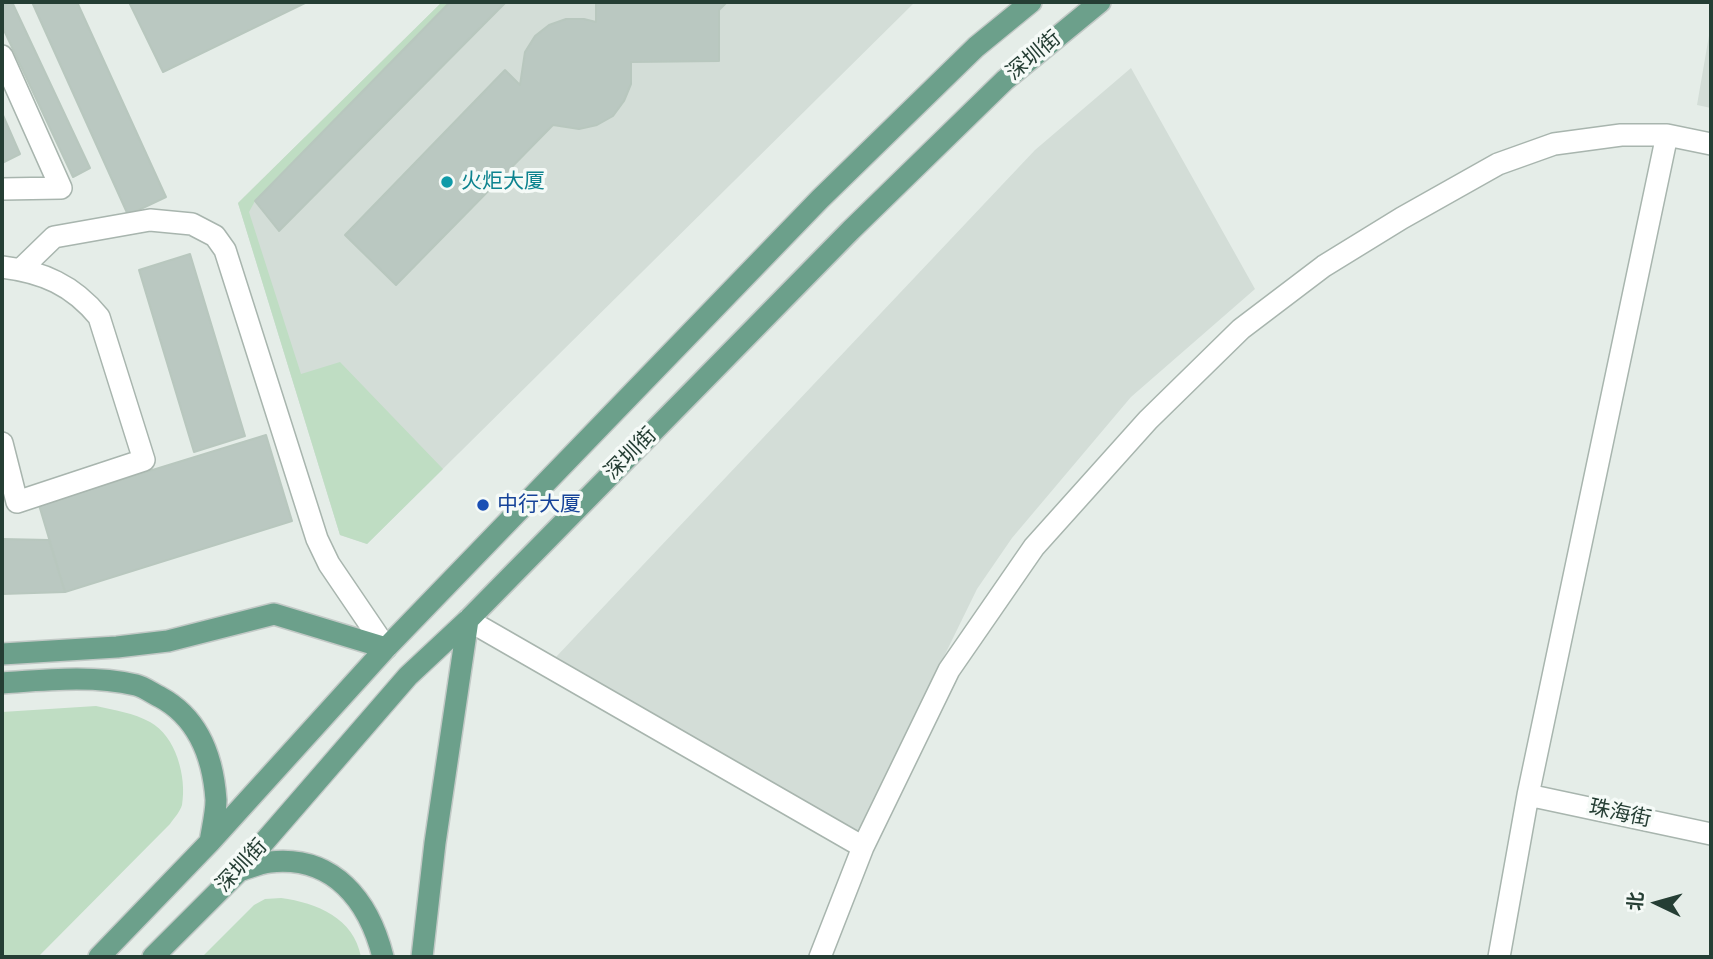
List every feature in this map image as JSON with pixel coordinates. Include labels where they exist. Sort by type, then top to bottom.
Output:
[{"type":"main road","name":"深圳街","points":[[99,957],[210,842],[386,648],[820,199],[976,47],[1031,2]]},
{"type":"main road","name":"深圳街","points":[[153,957],[239,872],[408,676],[468,620],[851,230],[995,89],[1100,2]]},
{"type":"main road","points":[[2,654],[168,641],[274,614],[386,648]]},
{"type":"main road","points":[[422,957],[435,843],[468,620]]},
{"type":"main road","points":[[2,683],[54,680],[107,681],[139,685],[176,706],[198,730],[210,760],[216,802],[210,842]]},
{"type":"main road","points":[[239,872],[270,862],[304,864],[339,878],[363,905],[377,933],[383,957]]},
{"type":"street","points":[[2,56],[61,188],[2,189]]},
{"type":"street","points":[[820,957],[863,847],[949,670],[1034,547],[1148,420],[1241,329],[1324,266],[1498,164],[1554,144],[1621,135],[1667,135],[1711,144]]},
{"type":"street","points":[[1499,957],[1528,795],[1667,135]]},
{"type":"street","points":[[11,269],[54,237],[150,220],[192,224],[215,236],[225,250],[317,539],[329,564],[386,648]]},
{"type":"street","points":[[2,443],[17,502],[144,460],[99,317],[84,298],[58,282],[11,269]]},
{"type":"street","points":[[468,620],[863,847]]},
{"type":"street","name":"珠海街","points":[[1528,795],[1711,834]]},
{"type":"shaded area","points":[[442,2],[915,2],[367,544],[340,535],[238,203]]},
{"type":"shaded area","points":[[1711,24],[1711,108],[1697,105]]},
{"type":"shaded area","points":[[1131,68],[1255,289],[1131,397],[1012,538],[977,589],[858,832],[556,657],[1035,150]]},
{"type":"green space","points":[[442,2],[450,2],[255,201],[249,212],[301,374],[340,362],[443,469],[367,544],[340,535],[238,203]]},
{"type":"green space","points":[[96,706],[144,719],[159,728],[167,737],[181,770],[181,808],[170,824],[38,957],[2,957],[2,712]]},
{"type":"green space","points":[[281,898],[308,904],[332,915],[351,932],[361,957],[202,957],[254,905],[265,899]]},
{"type":"building","points":[[2,2],[12,2],[90,168],[73,177],[2,26]]},
{"type":"building","points":[[32,2],[77,2],[166,197],[128,215]]},
{"type":"building","points":[[129,2],[307,2],[163,72]]},
{"type":"building","points":[[450,2],[506,2],[279,231],[255,201]]},
{"type":"building","name":"火炬大厦","points":[[596,2],[727,2],[719,10],[719,61],[631,62],[631,84],[624,101],[613,116],[597,125],[579,129],[553,125],[396,285],[345,235],[505,70],[520,85],[525,52],[535,36],[549,25],[566,19],[596,22]]},
{"type":"building","points":[[2,113],[20,154],[2,163]]},
{"type":"building","points":[[190,254],[245,436],[194,452],[139,270]]},
{"type":"building","points":[[266,435],[292,521],[65,592],[39,505]]},
{"type":"building","points":[[2,539],[49,540],[65,592],[2,594]]},
{"type":"place","name":"火炬大厦","points":[[447,182]]},
{"type":"place","name":"中行大厦","points":[[483,505]]}]
